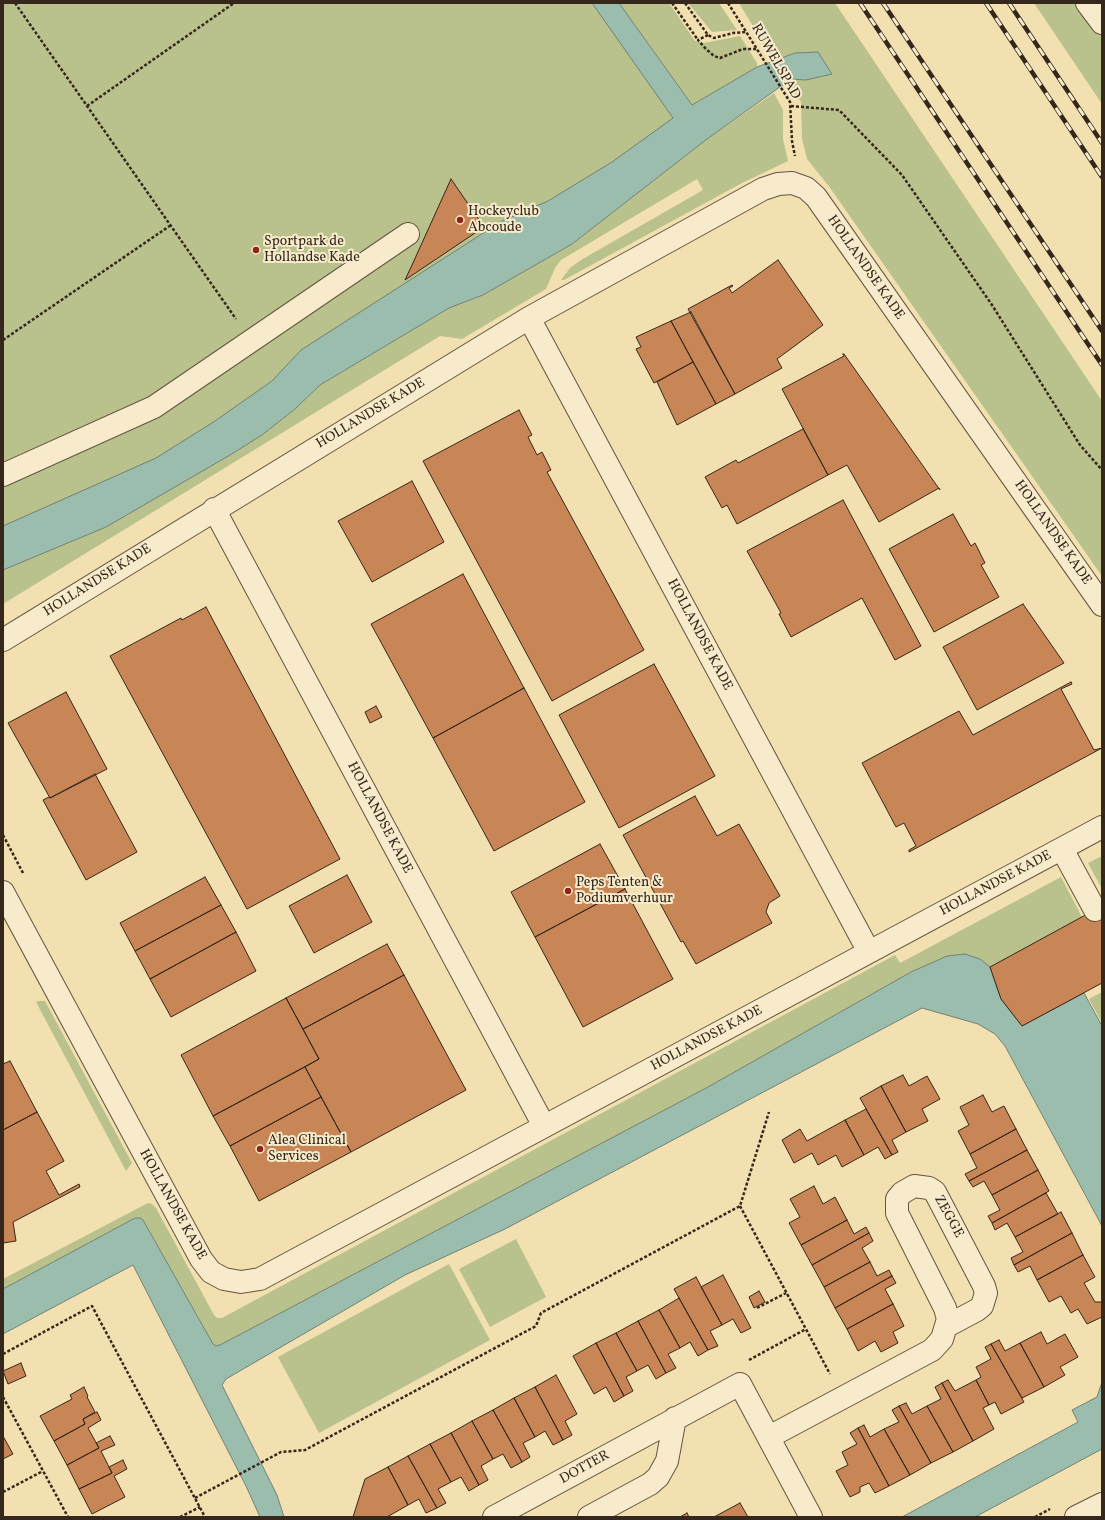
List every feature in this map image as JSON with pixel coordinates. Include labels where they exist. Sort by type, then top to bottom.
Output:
[{"type":"street","points":[[1087,3],[1102,23]]},
{"type":"street","name":"HOLLANDSE KADE","points":[[3,640],[529,318],[763,189],[778,184],[792,183],[806,188],[816,197],[1102,605]]},
{"type":"street","points":[[3,475],[154,407],[408,234]]},
{"type":"street","name":"HOLLANDSE KADE","points":[[529,318],[870,952]]},
{"type":"street","name":"HOLLANDSE KADE","points":[[214,510],[544,1126]]},
{"type":"street","name":"HOLLANDSE KADE","points":[[3,892],[201,1259],[211,1272],[224,1280],[241,1282],[260,1279],[1102,828]]},
{"type":"street","points":[[1062,849],[1095,910]]},
{"type":"street","name":"ZEGGE","points":[[769,1437],[932,1350],[942,1339],[948,1319],[946,1308],[897,1213],[897,1199],[902,1193],[914,1186],[929,1188],[935,1192],[984,1286],[986,1293],[982,1306],[946,1326]]},
{"type":"street","points":[[740,1384],[811,1517]]},
{"type":"street","name":"DOTTER","points":[[494,1517],[740,1384]]},
{"type":"street","points":[[589,1517],[650,1484],[658,1477],[667,1461],[675,1418]]},
{"type":"street","points":[[1076,1517],[1102,1504]]},
{"type":"path","points":[[15,3],[252,341]]},
{"type":"path","points":[[87,106],[234,3]]},
{"type":"path","points":[[672,3],[698,40],[706,49],[720,58],[743,50],[758,49]]},
{"type":"path","points":[[685,3],[708,35],[714,38],[733,33],[747,32]]},
{"type":"path","name":"RUWELSPAD","points":[[728,3],[758,49],[792,106],[792,141],[796,152],[792,183]]},
{"type":"path","points":[[698,40],[708,35]]},
{"type":"path","points":[[792,106],[839,110],[902,174],[992,305],[1080,445],[1102,470]]},
{"type":"path","points":[[3,340],[171,225]]},
{"type":"path","points":[[3,835],[26,877]]},
{"type":"path","points":[[195,1498],[281,1452],[305,1450],[445,1375],[536,1326],[541,1313],[740,1206],[769,1112]]},
{"type":"path","points":[[740,1206],[842,1397]]},
{"type":"path","points":[[757,1308],[786,1293]]},
{"type":"path","points":[[3,1354],[92,1306],[205,1517]]},
{"type":"path","points":[[740,1384],[745,1362],[806,1329]]},
{"type":"path","points":[[3,1397],[68,1517]]},
{"type":"path","points":[[3,1492],[43,1471]]},
{"type":"path","points":[[180,1517],[200,1506]]},
{"type":"green space","name":"Sportpark de Hollandse Kade","points":[[3,3],[612,3],[698,124],[315,365],[3,549]]},
{"type":"green space","points":[[619,3],[669,3],[695,41],[704,43],[740,36],[757,63],[757,67],[692,105]]},
{"type":"green space","points":[[688,3],[719,3],[737,30],[712,32]]},
{"type":"green space","points":[[739,3],[835,3],[1102,401],[1102,576],[828,185],[807,159],[802,139],[801,102],[787,83],[791,79],[806,80],[810,53],[795,53],[774,61]]},
{"type":"green space","points":[[1034,3],[1102,3],[1102,104]]},
{"type":"green space","points":[[774,93],[783,110],[783,139],[788,161],[742,183],[564,280],[561,280],[570,268],[581,260],[703,190],[697,179],[561,260],[555,268],[546,289],[462,339],[440,336],[3,604],[3,570],[106,527],[262,435],[295,409],[320,385],[449,308],[483,295],[572,244],[707,139]]},
{"type":"green space","points":[[1102,856],[1102,889],[1088,863]]},
{"type":"green space","points":[[1061,877],[1082,917],[990,967],[980,959],[965,954],[947,956],[911,972],[708,1087],[220,1345],[216,1346],[213,1344],[143,1220],[140,1218],[135,1218],[3,1289],[3,1279],[148,1203],[152,1204],[156,1208],[214,1315],[217,1318],[222,1318],[895,955],[900,963]]},
{"type":"green space","points":[[1102,992],[1102,1023],[1089,999]]},
{"type":"green space","points":[[45,1001],[132,1163],[126,1171],[36,1002]]},
{"type":"green space","points":[[516,1239],[546,1297],[490,1327],[459,1269]]},
{"type":"green space","points":[[449,1264],[490,1340],[319,1433],[278,1357]]},
{"type":"shaded area","points":[[592,3],[619,3],[692,105],[757,67],[795,53],[818,52],[832,74],[806,80],[791,79],[707,139],[572,244],[483,295],[449,308],[320,385],[295,409],[262,435],[230,455],[106,527],[3,570],[3,526],[156,458],[215,421],[272,381],[301,350],[502,221],[548,201],[612,162],[673,118]]},
{"type":"shaded area","points":[[965,954],[980,959],[990,967],[1001,999],[1022,1026],[1084,993],[1102,1026],[1102,1226],[1005,1046],[995,1034],[978,1024],[922,1008],[505,1229],[405,1275],[226,1379],[222,1385],[277,1495],[284,1517],[260,1517],[246,1486],[133,1265],[3,1334],[3,1289],[135,1218],[140,1218],[143,1220],[213,1344],[216,1346],[220,1345],[708,1087],[911,972],[947,956]]},
{"type":"shaded area","points":[[1102,1382],[1102,1449],[975,1517],[902,1517],[1078,1422],[1072,1410],[1097,1397]]},
{"type":"building","points":[[451,179],[484,227],[405,280],[412,265]]},
{"type":"building","points":[[778,260],[823,325],[777,359],[782,368],[735,394],[688,309],[732,285],[733,286],[729,288],[732,293]]},
{"type":"building","points":[[691,312],[735,394],[716,404],[671,321]]},
{"type":"building","points":[[671,321],[693,362],[654,383],[636,349],[641,347],[636,337]]},
{"type":"building","points":[[843,354],[939,488],[879,522],[847,465],[828,475],[782,389],[844,356]]},
{"type":"building","points":[[693,362],[716,404],[677,425],[657,382]]},
{"type":"building","points":[[519,410],[532,435],[528,437],[537,455],[542,452],[551,470],[547,472],[644,650],[552,701],[423,461]]},
{"type":"building","points":[[803,429],[828,475],[737,524],[727,505],[722,508],[705,477],[736,460],[738,463]]},
{"type":"building","points":[[412,481],[444,542],[372,582],[338,521]]},
{"type":"building","points":[[843,500],[921,646],[895,660],[862,598],[791,637],[779,614],[781,613],[747,551]]},
{"type":"building","points":[[953,514],[971,546],[975,543],[985,563],[981,565],[999,597],[934,632],[889,549]]},
{"type":"building","points":[[463,574],[524,688],[433,738],[371,624]]},
{"type":"building","points":[[1023,604],[1064,663],[977,710],[943,647]]},
{"type":"building","points":[[206,607],[340,859],[247,909],[110,656],[181,618],[182,620]]},
{"type":"building","points":[[654,664],[715,776],[619,828],[559,715]]},
{"type":"building","points":[[1071,682],[1072,684],[1061,689],[1094,750],[1102,748],[909,852],[909,850],[916,846],[904,823],[896,827],[862,763],[959,711],[973,735]]},
{"type":"building","points":[[524,688],[585,802],[494,851],[433,738]]},
{"type":"building","points":[[66,692],[107,769],[50,798],[8,723]]},
{"type":"building","points":[[376,706],[382,717],[370,723],[365,712]]},
{"type":"building","points":[[95,774],[137,852],[86,880],[43,800],[49,797],[50,798]]},
{"type":"building","points":[[695,796],[717,836],[739,824],[780,896],[769,903],[766,912],[772,923],[696,964],[683,941],[681,942],[623,835]]},
{"type":"building","name":"Peps Tenten & Podiumverhuur","points":[[600,844],[625,889],[535,937],[511,892]]},
{"type":"building","points":[[347,875],[372,922],[314,953],[289,906]]},
{"type":"building","points":[[205,877],[221,905],[135,951],[120,923]]},
{"type":"building","points":[[625,889],[673,979],[583,1027],[535,937]]},
{"type":"building","points":[[221,905],[236,932],[150,979],[135,951]]},
{"type":"building","points":[[1102,906],[1102,983],[1022,1026],[1001,999],[990,967]]},
{"type":"building","points":[[236,932],[256,971],[171,1017],[150,979]]},
{"type":"building","points":[[387,944],[404,975],[303,1029],[286,998]]},
{"type":"building","points":[[404,975],[466,1090],[351,1152],[305,1067],[319,1059],[303,1029]]},
{"type":"building","points":[[286,998],[319,1059],[213,1116],[181,1055]]},
{"type":"building","points":[[10,1061],[37,1112],[3,1130],[3,1064]]},
{"type":"building","points":[[305,1067],[321,1097],[230,1146],[213,1116]]},
{"type":"building","points":[[903,1075],[909,1086],[927,1076],[940,1099],[922,1109],[928,1121],[906,1132],[881,1086]]},
{"type":"building","points":[[881,1086],[906,1132],[892,1140],[898,1152],[892,1155],[860,1098]]},
{"type":"building","points":[[983,1095],[992,1112],[1004,1106],[1016,1129],[970,1154],[958,1131],[969,1125],[960,1107]]},
{"type":"building","points":[[321,1097],[351,1152],[259,1201],[230,1146]]},
{"type":"building","points":[[866,1109],[892,1155],[885,1159],[878,1147],[864,1155],[845,1120]]},
{"type":"building","points":[[37,1112],[64,1161],[46,1171],[59,1195],[79,1184],[80,1187],[13,1222],[16,1241],[3,1243],[3,1130]]},
{"type":"building","points":[[845,1120],[864,1155],[842,1167],[836,1155],[818,1165],[812,1153],[794,1163],[782,1140],[800,1129],[807,1141]]},
{"type":"building","points":[[1016,1129],[1027,1150],[969,1181],[965,1174],[977,1168],[970,1154]]},
{"type":"building","points":[[1027,1150],[1038,1170],[992,1195],[984,1181],[973,1187],[969,1181]]},
{"type":"building","points":[[1038,1170],[1049,1191],[992,1223],[988,1216],[1000,1210],[992,1195]]},
{"type":"building","points":[[814,1186],[823,1204],[835,1197],[847,1220],[801,1245],[789,1223],[800,1217],[790,1199]]},
{"type":"building","points":[[1046,1193],[1058,1214],[1015,1237],[1007,1223],[995,1230],[992,1223]]},
{"type":"building","points":[[1061,1212],[1072,1233],[1014,1265],[1011,1258],[1023,1252],[1015,1237]]},
{"type":"building","points":[[847,1220],[854,1234],[866,1227],[869,1233],[812,1265],[801,1245]]},
{"type":"building","points":[[869,1233],[873,1241],[862,1248],[870,1262],[824,1287],[812,1265]]},
{"type":"building","points":[[1072,1233],[1083,1255],[1037,1280],[1030,1266],[1018,1272],[1014,1265]]},
{"type":"building","points":[[1083,1255],[1095,1277],[1084,1283],[1095,1302],[1102,1302],[1102,1317],[1087,1324],[1078,1309],[1071,1313],[1061,1296],[1049,1302],[1037,1280]]},
{"type":"building","points":[[870,1262],[877,1276],[889,1270],[892,1276],[835,1308],[824,1287]]},
{"type":"building","points":[[723,1275],[751,1328],[741,1333],[733,1319],[722,1325],[701,1287]]},
{"type":"building","points":[[892,1276],[896,1283],[885,1289],[893,1304],[847,1329],[835,1308]]},
{"type":"building","points":[[696,1277],[722,1325],[710,1331],[718,1346],[708,1350],[674,1289]]},
{"type":"building","points":[[759,1291],[765,1302],[754,1308],[749,1297]]},
{"type":"building","points":[[679,1298],[708,1350],[698,1356],[690,1342],[680,1348],[659,1310]]},
{"type":"building","points":[[893,1304],[904,1326],[893,1332],[898,1343],[881,1352],[875,1341],[858,1351],[847,1329]]},
{"type":"building","points":[[659,1310],[680,1348],[668,1354],[676,1368],[666,1373],[638,1321]]},
{"type":"building","points":[[638,1321],[666,1373],[656,1379],[648,1365],[637,1371],[616,1333]]},
{"type":"building","points":[[1041,1332],[1047,1344],[1065,1334],[1078,1357],[1060,1367],[1065,1375],[1044,1387],[1020,1343]]},
{"type":"building","points":[[616,1333],[637,1371],[626,1377],[633,1391],[624,1396],[596,1343]]},
{"type":"building","points":[[999,1340],[1005,1351],[1020,1343],[1044,1387],[1022,1398],[991,1344]]},
{"type":"building","points":[[596,1343],[624,1396],[614,1402],[606,1387],[594,1394],[573,1356]]},
{"type":"building","points":[[991,1344],[1024,1402],[1001,1414],[995,1402],[989,1405],[976,1380],[981,1377],[976,1367],[991,1359],[985,1347]]},
{"type":"building","points":[[21,1363],[26,1376],[8,1384],[3,1371]]},
{"type":"building","points":[[556,1375],[577,1414],[565,1421],[572,1435],[563,1440],[535,1387]]},
{"type":"building","points":[[948,1380],[955,1391],[976,1380],[989,1405],[983,1408],[994,1429],[973,1441],[942,1383]]},
{"type":"building","points":[[942,1383],[973,1441],[953,1452],[927,1406],[941,1399],[935,1387]]},
{"type":"building","points":[[84,1387],[88,1396],[87,1397],[95,1412],[83,1419],[85,1424],[54,1441],[40,1416],[72,1399],[70,1395]]},
{"type":"building","points":[[535,1387],[563,1440],[553,1445],[545,1431],[535,1437],[514,1398]]},
{"type":"building","points":[[514,1398],[535,1437],[523,1443],[530,1457],[522,1462],[493,1410]]},
{"type":"building","points":[[906,1403],[912,1414],[927,1406],[953,1452],[931,1463],[899,1406]]},
{"type":"building","points":[[899,1406],[931,1463],[910,1475],[884,1429],[899,1422],[892,1410]]},
{"type":"building","points":[[493,1410],[522,1462],[511,1468],[503,1454],[493,1459],[472,1421]]},
{"type":"building","points":[[97,1412],[101,1420],[88,1428],[99,1448],[67,1465],[54,1441],[85,1424],[83,1419]]},
{"type":"building","points":[[472,1421],[493,1459],[481,1466],[488,1480],[479,1485],[451,1433]]},
{"type":"building","points":[[864,1425],[870,1437],[884,1429],[910,1475],[889,1486],[858,1428]]},
{"type":"building","points":[[858,1428],[889,1486],[875,1493],[869,1483],[860,1487],[860,1492],[850,1497],[836,1471],[848,1465],[842,1452],[857,1444],[850,1433]]},
{"type":"building","points":[[451,1433],[479,1485],[469,1491],[461,1477],[451,1482],[430,1444]]},
{"type":"building","points":[[3,1436],[13,1454],[3,1459]]},
{"type":"building","points":[[110,1436],[115,1445],[101,1451],[112,1473],[79,1489],[67,1465],[99,1448],[96,1443]]},
{"type":"building","points":[[430,1444],[451,1482],[438,1489],[446,1503],[437,1508],[408,1456]]},
{"type":"building","points":[[408,1456],[437,1508],[426,1513],[419,1499],[408,1505],[388,1467]]},
{"type":"building","points":[[123,1460],[127,1469],[114,1476],[125,1497],[92,1514],[79,1489],[112,1473],[109,1467]]},
{"type":"building","points":[[388,1467],[408,1505],[387,1517],[353,1517],[365,1479]]},
{"type":"building","points":[[740,1503],[748,1517],[714,1517]]},
{"type":"building","points":[[687,1513],[689,1517],[680,1517]]},
{"type":"railway","points":[[860,3],[1102,365]]},
{"type":"railway","points":[[883,3],[1102,331]]},
{"type":"railway","points":[[986,3],[1102,177]]},
{"type":"railway","points":[[1009,3],[1102,143]]},
{"type":"place","name":"Hockeyclub Abcoude","points":[[460,220]]},
{"type":"place","name":"Sportpark de Hollandse Kade","points":[[256,250]]},
{"type":"place","name":"Peps Tenten & Podiumverhuur","points":[[568,891]]},
{"type":"place","name":"Alea Clinical Services","points":[[260,1149]]}]
